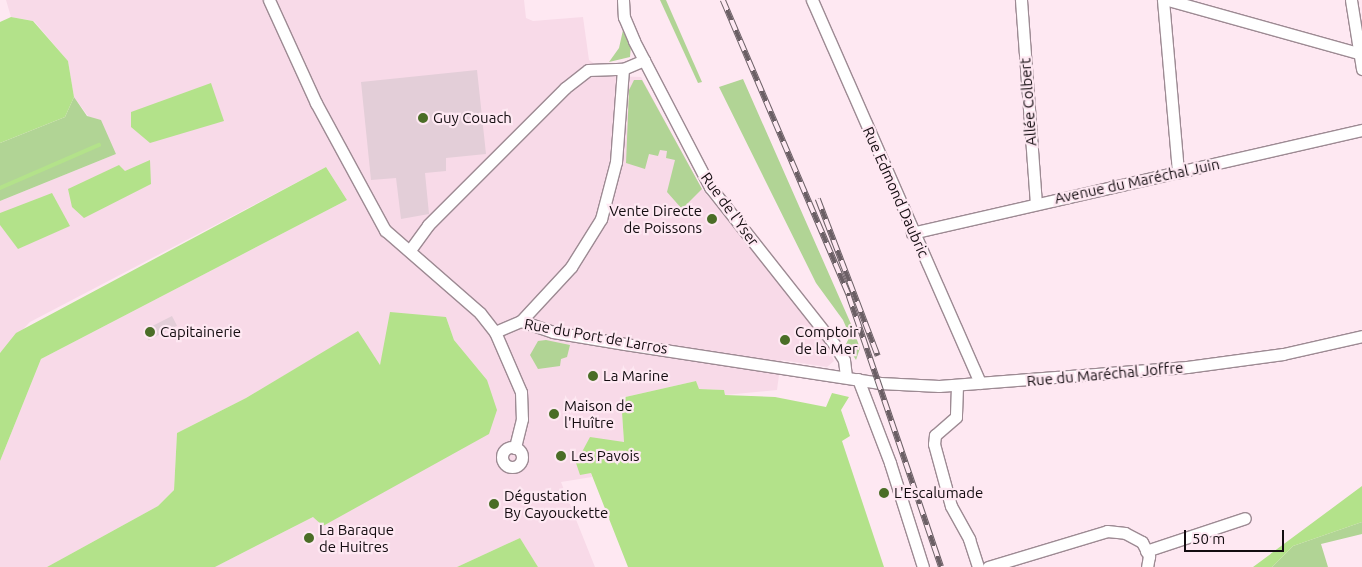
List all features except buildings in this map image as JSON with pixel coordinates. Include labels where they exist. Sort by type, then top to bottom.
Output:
[{"type":"street","points":[[269,0],[316,103],[385,230],[480,313],[495,332],[521,392],[522,419],[515,448]]},
{"type":"street","name":"Rue de l'Yser","points":[[623,0],[624,17],[644,60],[710,187],[834,344],[844,360],[846,377]]},
{"type":"street","name":"Rue Edmond Daubric","points":[[812,0],[912,233],[980,383]]},
{"type":"street","name":"Allée Colbert","points":[[1021,0],[1036,203]]},
{"type":"street","points":[[1164,0],[1178,172]]},
{"type":"street","points":[[1168,0],[1361,54]]},
{"type":"street","points":[[1351,0],[1362,69]]},
{"type":"street","points":[[410,250],[428,225],[565,88],[588,70],[624,69],[644,60]]},
{"type":"street","points":[[521,321],[571,267],[601,220],[616,162],[624,69]]},
{"type":"street","name":"Avenue du Maréchal Juin","points":[[912,233],[1036,203],[1362,130]]},
{"type":"street","name":"Rue du Port de Larros","points":[[495,332],[521,321],[553,332],[846,377]]},
{"type":"street","name":"Rue du Maréchal Joffre","points":[[846,377],[957,386],[1187,367],[1282,354],[1362,336]]},
{"type":"street","points":[[858,379],[890,463],[923,567]]},
{"type":"street","points":[[957,386],[956,417],[935,435],[934,444],[951,506],[970,539],[978,567]]},
{"type":"street","points":[[1146,550],[1245,518]]},
{"type":"street","points":[[988,567],[1107,531],[1125,533],[1142,542],[1146,550],[1147,567]]},
{"type":"shaded area","points":[[6,0],[524,0],[526,18],[533,21],[583,17],[589,60],[612,76],[641,77],[702,189],[825,340],[834,361],[827,367],[781,360],[777,390],[725,395],[724,390],[698,389],[696,381],[621,398],[624,442],[591,473],[592,477],[561,482],[595,567],[538,567],[520,538],[457,567],[215,567],[313,517],[487,380],[454,340],[446,317],[383,356],[380,365],[358,332],[246,398],[177,433],[174,490],[158,506],[47,567],[0,567],[0,461],[41,359],[347,200],[326,167],[30,322],[0,353],[0,201],[116,154],[74,97],[68,61],[34,21],[11,17]]},
{"type":"shaded area","points":[[660,0],[666,0],[702,82],[698,83]]},
{"type":"shaded area","points":[[11,17],[33,21],[68,61],[74,97],[65,117],[0,143],[0,22]]},
{"type":"shaded area","points":[[623,30],[631,45],[630,57],[609,62],[619,48]]},
{"type":"shaded area","points":[[743,79],[851,324],[860,348],[856,360],[846,344],[850,336],[843,320],[816,283],[719,87]]},
{"type":"shaded area","points":[[634,80],[642,80],[702,189],[682,209],[667,192],[675,160],[666,158],[667,151],[660,150],[658,156],[649,154],[645,169],[626,163],[629,90]]},
{"type":"shaded area","points":[[211,83],[224,121],[150,143],[131,127],[131,112]]},
{"type":"shaded area","points":[[74,97],[87,116],[101,120],[116,154],[0,201],[0,143],[65,117]]},
{"type":"shaded area","points":[[150,160],[151,184],[84,218],[72,207],[68,189],[119,165],[125,171]]},
{"type":"shaded area","points":[[326,167],[347,200],[41,359],[0,461],[0,353],[16,333]]},
{"type":"shaded area","points":[[52,193],[70,226],[18,249],[0,225],[0,213]]},
{"type":"shaded area","points":[[390,312],[446,317],[454,340],[487,380],[497,410],[489,434],[323,526],[313,517],[215,567],[47,567],[158,506],[174,490],[177,433],[246,398],[358,331],[380,365]]},
{"type":"shaded area","points":[[546,340],[570,345],[567,357],[561,359],[560,366],[538,369],[530,355],[538,341]]},
{"type":"shaded area","points":[[696,381],[699,389],[724,390],[725,395],[775,397],[826,407],[832,393],[849,397],[841,410],[850,436],[842,441],[884,567],[628,567],[591,473],[580,475],[576,463],[590,437],[624,442],[621,398]]},
{"type":"shaded area","points":[[1362,486],[1362,522],[1293,546],[1272,567],[1253,567]]},
{"type":"shaded area","points":[[1362,522],[1362,534],[1321,544],[1328,567],[1272,567],[1293,546]]},
{"type":"shaded area","points":[[520,538],[538,567],[457,567]]},
{"type":"waterway","points":[[0,188],[99,145]]},
{"type":"railway","points":[[723,0],[849,296],[941,567]]},
{"type":"railway","points":[[818,199],[878,356]]},
{"type":"place","name":"Guy Couach","points":[[423,118]]},
{"type":"place","name":"Vente Directe de Poissons","points":[[712,219]]},
{"type":"place","name":"Capitainerie","points":[[150,332]]},
{"type":"place","name":"Comptoir de la Mer","points":[[785,340]]},
{"type":"place","name":"La Marine","points":[[593,376]]},
{"type":"place","name":"Maison de l'Huître","points":[[554,414]]},
{"type":"place","name":"Les Pavois","points":[[561,456]]},
{"type":"place","name":"L'Escalumade","points":[[884,493]]},
{"type":"place","name":"Dégustation By Cayouckette","points":[[494,504]]},
{"type":"place","name":"La Baraque de Huitres","points":[[309,538]]}]
